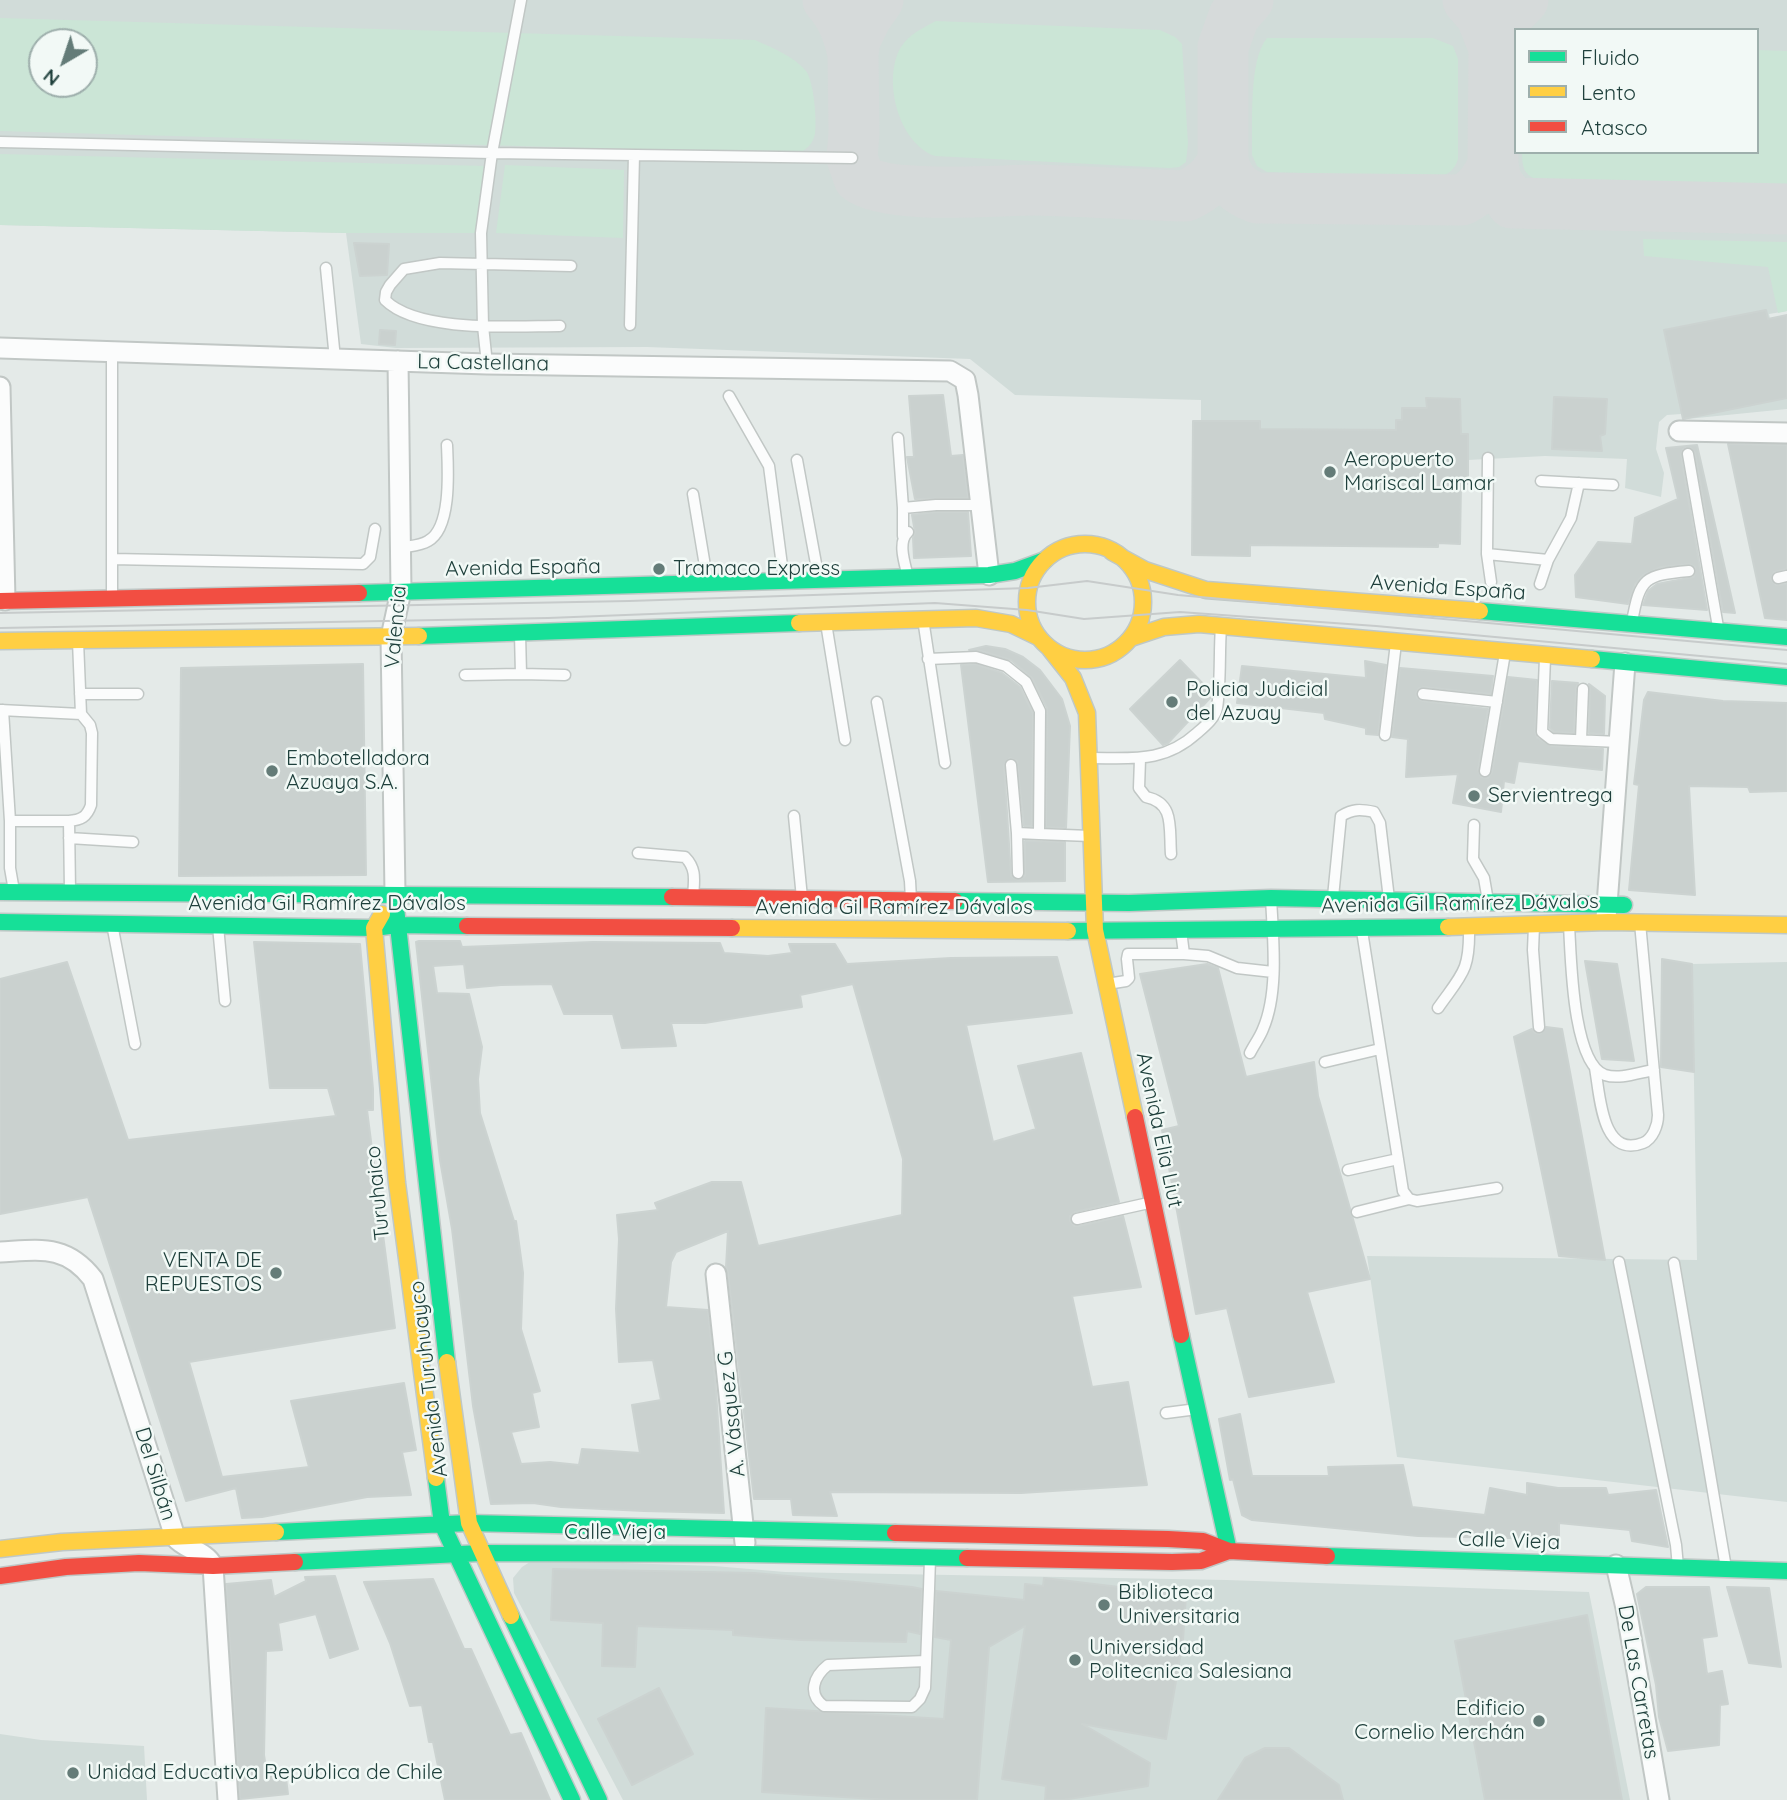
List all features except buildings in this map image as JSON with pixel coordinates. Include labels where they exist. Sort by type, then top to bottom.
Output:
[{"type":"main road","points":[[0,641],[520,634],[965,617],[998,618],[1020,626],[1044,643],[1066,657],[1084,660],[1102,658],[1118,650],[1130,638],[1142,615],[1142,589],[1126,562],[1112,552],[1095,546],[1077,545],[1060,550],[1045,560],[1034,573],[1028,588],[1027,610],[1044,643]]},
{"type":"main road","name":"Avenida España","points":[[1112,552],[1145,570],[1206,590],[1632,622],[1787,638]]},
{"type":"main road","name":"Avenida España","points":[[3,601],[989,575],[1015,571],[1045,560]]},
{"type":"main road","points":[[1130,638],[1149,629],[1171,624],[1221,626],[1787,677]]},
{"type":"main road","name":"Avenida Elia Liut","points":[[1044,643],[1070,671],[1080,688],[1087,713]]},
{"type":"main road","name":"Avenida Elia Liut","points":[[1118,650],[1095,678],[1087,713],[1095,930],[1196,1409],[1229,1551]]},
{"type":"main road","name":"Avenida Gil Ramírez Dávalos","points":[[7,892],[1093,902],[1332,899],[1533,905],[1606,914],[1640,923],[1787,925]]},
{"type":"main road","points":[[395,894],[397,925]]},
{"type":"main road","points":[[374,928],[395,894]]},
{"type":"main road","name":"Avenida Gil Ramírez Dávalos","points":[[0,922],[374,928],[397,925],[1181,931],[1569,925],[1640,905]]},
{"type":"main road","name":"Avenida Turuhuayco","points":[[397,925],[454,1424],[469,1523],[599,1800]]},
{"type":"main road","name":"Turuhaico","points":[[374,928],[382,1045],[397,1183],[442,1524]]},
{"type":"main road","points":[[397,1183],[427,1181]]},
{"type":"main road","name":"Calle Vieja","points":[[0,1549],[62,1542],[469,1523],[961,1534],[1167,1534],[1229,1551],[1787,1571]]},
{"type":"main road","points":[[442,1524],[572,1800]]},
{"type":"main road","name":"Calle Vieja","points":[[0,1576],[66,1567],[139,1563],[213,1566],[481,1553],[746,1554],[1172,1562],[1201,1561],[1229,1551]]},
{"type":"street","name":"La Castellana","points":[[0,348],[487,364],[950,371],[965,380],[981,505]]},
{"type":"street","name":"Valencia","points":[[395,894],[391,637],[401,591],[398,361]]},
{"type":"street","points":[[0,387],[3,601]]},
{"type":"street","points":[[1679,431],[1787,433]]},
{"type":"street","points":[[981,505],[978,529],[989,575]]},
{"type":"street","points":[[1606,914],[1625,663]]},
{"type":"street","name":"Del Silbán","points":[[0,1252],[48,1250],[66,1255],[82,1265],[93,1279],[175,1537],[183,1545],[206,1556],[213,1566]]},
{"type":"street","name":"A. Vásquez G","points":[[716,1274],[746,1554]]},
{"type":"street","points":[[841,1531],[841,1557]]},
{"type":"street","points":[[961,1534],[962,1560]]},
{"type":"street","name":"De Las Carretas","points":[[1616,1565],[1659,1800]]},
{"type":"street","points":[[213,1566],[228,1800]]},
{"type":"lane","points":[[487,364],[481,233],[492,153],[521,0]]},
{"type":"lane","points":[[0,142],[852,158]]},
{"type":"lane","points":[[630,325],[634,155]]},
{"type":"lane","points":[[560,326],[484,327],[415,318],[394,310],[385,300],[386,292],[404,269],[440,263],[571,266]]},
{"type":"lane","points":[[326,268],[335,359]]},
{"type":"lane","points":[[112,352],[112,598]]},
{"type":"lane","points":[[729,396],[769,466],[784,582]]},
{"type":"lane","points":[[898,438],[906,534],[902,543],[908,578]]},
{"type":"lane","points":[[400,548],[429,541],[436,533],[446,510],[447,445]]},
{"type":"lane","points":[[1688,454],[1719,631]]},
{"type":"lane","points":[[1488,458],[1487,554],[1490,582]]},
{"type":"lane","points":[[797,460],[819,580]]},
{"type":"lane","points":[[1541,481],[1613,485]]},
{"type":"lane","points":[[1540,584],[1548,560],[1571,518],[1579,483]]},
{"type":"lane","points":[[693,494],[708,584]]},
{"type":"lane","points":[[903,508],[981,505]]},
{"type":"lane","points":[[112,559],[363,564],[370,557],[375,529]]},
{"type":"lane","points":[[1487,554],[1548,560]]},
{"type":"lane","points":[[1632,622],[1637,597],[1648,578],[1660,573],[1689,571]]},
{"type":"lane","points":[[923,618],[945,763]]},
{"type":"lane","points":[[826,622],[845,740]]},
{"type":"lane","points":[[1088,758],[1140,760],[1166,753],[1185,744],[1207,724],[1216,711],[1221,626]]},
{"type":"lane","points":[[520,634],[521,674]]},
{"type":"lane","points":[[10,821],[69,821],[79,820],[88,814],[91,805],[92,733],[90,725],[81,714],[78,640]]},
{"type":"lane","points":[[1385,735],[1396,642]]},
{"type":"lane","points":[[1485,771],[1505,652]]},
{"type":"lane","points":[[1545,656],[1542,732],[1551,739],[1619,742]]},
{"type":"lane","points":[[928,659],[976,657],[1006,666],[1026,682],[1040,711],[1039,834]]},
{"type":"lane","points":[[465,675],[565,675]]},
{"type":"lane","points":[[1581,740],[1583,689]]},
{"type":"lane","points":[[80,694],[138,694]]},
{"type":"lane","points":[[1423,694],[1497,702]]},
{"type":"lane","points":[[877,702],[910,881],[911,901]]},
{"type":"lane","points":[[7,892],[10,821],[1,710],[81,714]]},
{"type":"lane","points":[[1140,760],[1139,788],[1146,796],[1159,799],[1168,811],[1171,854]]},
{"type":"lane","points":[[1011,765],[1018,873]]},
{"type":"lane","points":[[1332,899],[1341,816],[1351,810],[1374,812],[1380,824],[1392,927]]},
{"type":"lane","points":[[794,816],[802,899]]},
{"type":"lane","points":[[69,821],[70,892]]},
{"type":"lane","points":[[1474,825],[1473,859],[1484,878],[1491,926]]},
{"type":"lane","points":[[1017,833],[1091,836]]},
{"type":"lane","points":[[69,838],[133,842]]},
{"type":"lane","points":[[638,853],[685,857],[695,872],[693,898]]},
{"type":"lane","points":[[1250,1053],[1264,1028],[1272,991],[1271,898]]},
{"type":"lane","points":[[1533,905],[1533,950],[1539,1027]]},
{"type":"lane","points":[[1569,925],[1572,981],[1582,1047],[1595,1068],[1606,1129],[1614,1140],[1626,1145],[1644,1143],[1658,1125],[1640,923]]},
{"type":"lane","points":[[112,924],[135,1044]]},
{"type":"lane","points":[[218,926],[225,1001]]},
{"type":"lane","points":[[1361,927],[1403,1191],[1409,1199]]},
{"type":"lane","points":[[1438,1008],[1466,968],[1469,927]]},
{"type":"lane","points":[[1158,931],[1162,954]]},
{"type":"lane","points":[[1181,931],[1184,954]]},
{"type":"lane","points":[[1107,984],[1126,981],[1129,978],[1128,954],[1208,956],[1237,968],[1273,972]]},
{"type":"lane","points":[[1325,1062],[1380,1049]]},
{"type":"lane","points":[[1595,1068],[1605,1075],[1618,1076],[1654,1070]]},
{"type":"lane","points":[[1348,1170],[1398,1159]]},
{"type":"lane","points":[[1357,1212],[1409,1199],[1417,1201],[1497,1188]]},
{"type":"lane","points":[[1077,1219],[1153,1202]]},
{"type":"lane","points":[[1619,1262],[1676,1545],[1678,1567]]},
{"type":"lane","points":[[1674,1263],[1726,1569]]},
{"type":"lane","points":[[1166,1413],[1196,1409]]},
{"type":"lane","points":[[1167,1534],[1172,1562]]},
{"type":"lane","points":[[926,1661],[828,1665],[814,1680],[813,1691],[817,1702],[824,1706],[912,1707],[920,1699],[925,1688],[930,1559]]},
{"type":"shaded area","name":"Aeropuerto Mariscal Lamar","points":[[0,0],[1787,0],[1787,311],[1769,314],[1787,390],[1787,409],[1687,419],[1681,414],[1667,415],[1659,422],[1656,449],[1664,473],[1661,497],[1625,488],[1627,459],[1545,456],[1468,460],[1468,484],[1461,485],[1460,544],[1438,543],[1438,547],[1250,545],[1250,556],[1192,555],[1193,421],[1201,420],[1201,400],[1015,395],[970,359],[647,347],[396,348],[361,344],[346,233],[0,225]]},
{"type":"shaded area","points":[[1787,962],[1787,1502],[1397,1457],[1367,1256],[1697,1260],[1692,964]]},
{"type":"shaded area","name":"Universidad Politecnica Salesiana","points":[[533,1560],[714,1566],[785,1572],[1226,1580],[1589,1592],[1630,1800],[623,1800],[514,1593],[513,1578],[522,1567]]},
{"type":"shaded area","name":"Unidad Educativa República de Chile","points":[[0,1734],[41,1740],[144,1746],[147,1800],[0,1800]]},
{"type":"green space","points":[[0,18],[755,40],[789,57],[809,76],[816,120],[815,134],[813,141],[798,154],[0,131]]},
{"type":"green space","points":[[936,21],[1160,30],[1175,37],[1182,44],[1188,144],[1186,162],[1179,167],[1169,168],[935,156],[922,149],[911,138],[897,109],[893,76],[895,60],[904,42]]},
{"type":"green space","points":[[1267,38],[1433,38],[1453,46],[1458,59],[1458,159],[1454,168],[1440,177],[1267,172],[1257,166],[1252,155],[1254,77],[1261,48]]},
{"type":"green space","points":[[1759,50],[1787,51],[1787,186],[1539,180],[1530,176],[1522,154],[1759,154]]},
{"type":"green space","points":[[0,154],[486,166],[475,233],[346,233],[0,225]]},
{"type":"green space","points":[[505,165],[624,170],[623,238],[496,233]]},
{"type":"green space","points":[[1643,239],[1787,242],[1787,311],[1778,313],[1768,267],[1644,256]]},
{"type":"taxiway","points":[[828,0],[844,25],[853,54]]},
{"type":"taxiway","points":[[878,0],[855,40],[853,54],[852,158],[859,178],[873,185],[917,191],[1035,190],[1186,196],[1208,182],[1223,161],[1234,184],[1257,198],[1462,200],[1480,186],[1493,165],[1496,181],[1512,203],[1787,209]]},
{"type":"taxiway","points":[[1223,161],[1223,47],[1234,16],[1248,0]]},
{"type":"taxiway","points":[[1468,0],[1481,15],[1494,48],[1493,165]]},
{"type":"taxiway","points":[[1494,48],[1504,19],[1523,0]]},
{"type":"tram line","points":[[0,613],[629,601],[1028,588],[1087,581],[1178,595],[1787,650]]},
{"type":"tram line","points":[[0,628],[548,618],[935,603],[1027,610],[1084,619],[1180,612],[1376,626],[1787,664]]},
{"type":"traffic: fast","points":[[359,593],[989,575],[1015,571],[1045,560]]},
{"type":"traffic: fast","points":[[1480,611],[1787,637]]},
{"type":"traffic: fast","points":[[419,636],[799,623]]},
{"type":"traffic: fast","points":[[1592,659],[1787,677]]},
{"type":"traffic: fast","points":[[0,892],[672,897]]},
{"type":"traffic: fast","points":[[955,901],[1129,903],[1271,898],[1624,905]]},
{"type":"traffic: fast","points":[[396,908],[447,1362]]},
{"type":"traffic: fast","points":[[0,922],[374,928],[397,925],[467,926]]},
{"type":"traffic: fast","points":[[1068,931],[1448,927]]},
{"type":"traffic: fast","points":[[1181,1335],[1229,1551]]},
{"type":"traffic: fast","points":[[436,1478],[442,1524],[572,1800]]},
{"type":"traffic: fast","points":[[276,1532],[469,1523],[895,1533]]},
{"type":"traffic: fast","points":[[295,1562],[481,1553],[967,1558]]},
{"type":"traffic: fast","points":[[1327,1556],[1787,1571]]},
{"type":"traffic: fast","points":[[511,1616],[599,1800]]},
{"type":"traffic: slow","points":[[1085,544],[1107,549],[1126,561],[1138,580],[1143,602],[1138,624],[1126,643],[1107,655],[1085,660],[1063,655],[1044,643],[1032,624],[1027,602],[1032,580],[1044,561],[1063,549],[1085,544]]},
{"type":"traffic: slow","points":[[1112,552],[1145,570],[1206,590],[1480,611]]},
{"type":"traffic: slow","points":[[799,623],[976,618],[1011,624],[1038,637]]},
{"type":"traffic: slow","points":[[1131,638],[1164,627],[1199,624],[1592,659]]},
{"type":"traffic: slow","points":[[0,641],[419,636]]},
{"type":"traffic: slow","points":[[1050,649],[1073,678],[1087,713],[1095,930],[1135,1117]]},
{"type":"traffic: slow","points":[[382,914],[374,928],[397,1183],[436,1478]]},
{"type":"traffic: slow","points":[[1448,927],[1608,922],[1787,925]]},
{"type":"traffic: slow","points":[[732,928],[1068,931]]},
{"type":"traffic: slow","points":[[447,1362],[469,1523],[511,1616]]},
{"type":"traffic: slow","points":[[0,1549],[62,1542],[276,1532]]},
{"type":"traffic: jam","points":[[0,601],[359,593]]},
{"type":"traffic: jam","points":[[672,897],[955,901]]},
{"type":"traffic: jam","points":[[467,926],[732,928]]},
{"type":"traffic: jam","points":[[1135,1117],[1181,1335]]},
{"type":"traffic: jam","points":[[895,1533],[1168,1539],[1203,1541],[1229,1551],[1327,1556]]},
{"type":"traffic: jam","points":[[967,1558],[1172,1562],[1201,1561],[1229,1551]]},
{"type":"traffic: jam","points":[[0,1576],[66,1567],[139,1563],[213,1566],[295,1562]]},
{"type":"place","name":"Aeropuerto Mariscal Lamar","points":[[1330,472]]},
{"type":"place","name":"Tramaco Express","points":[[659,569]]},
{"type":"place","name":"Policia Judicial del Azuay","points":[[1172,702]]},
{"type":"place","name":"Embotelladora Azuaya S.A.","points":[[272,771]]},
{"type":"place","name":"Servientrega","points":[[1474,796]]},
{"type":"place","name":"VENTA DE REPUESTOS","points":[[276,1273]]},
{"type":"place","name":"Biblioteca Universitaria","points":[[1104,1605]]},
{"type":"place","name":"Universidad Politecnica Salesiana","points":[[1075,1660]]},
{"type":"place","name":"Edificio Cornelio Merchán","points":[[1539,1721]]},
{"type":"place","name":"Unidad Educativa República de Chile","points":[[73,1773]]}]
